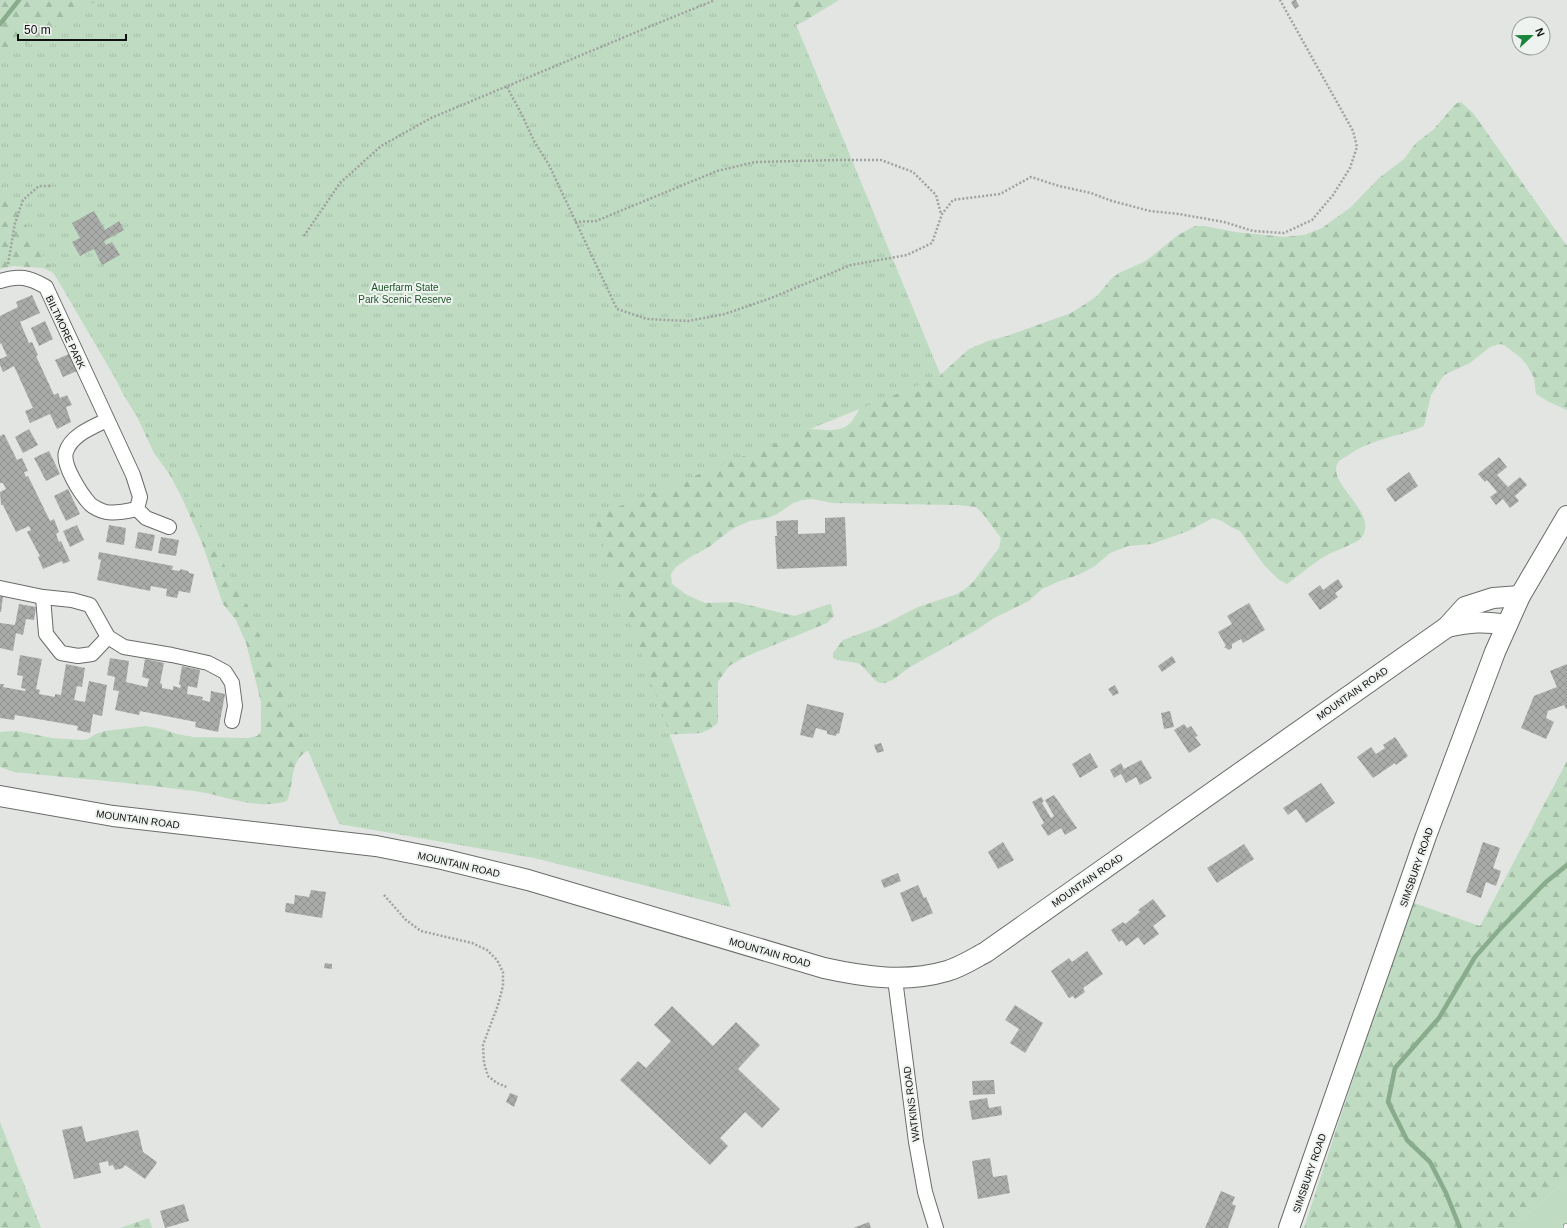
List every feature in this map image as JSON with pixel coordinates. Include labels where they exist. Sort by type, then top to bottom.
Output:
[{"type":"main road","name":"SIMSBURY ROAD","points":[[1289,1228],[1426,836],[1495,652],[1520,596],[1567,516]]},
{"type":"main road","name":"MOUNTAIN ROAD","points":[[0,796],[113,816],[376,846],[442,859],[528,880],[824,968],[854,975],[895,979],[920,977],[947,970],[986,952],[1447,627],[1465,607],[1493,598],[1520,596]]},
{"type":"main road","name":"MOUNTAIN ROAD","points":[[1447,627],[1486,621],[1507,625]]},
{"type":"street","name":"BILTMORE PARK","points":[[4,279],[32,279],[46,287],[106,420],[133,475],[140,497],[137,509]]},
{"type":"street","points":[[106,420],[77,436],[66,452],[66,466],[77,486],[90,505],[106,512],[121,512],[137,509],[146,518],[169,527]]},
{"type":"street","points":[[0,588],[43,597],[72,600],[90,606],[108,637],[124,647],[208,663],[225,672],[232,683],[235,706],[232,721]]},
{"type":"street","points":[[43,597],[46,634],[60,653],[78,656],[92,654],[108,637]]},
{"type":"street","name":"WATKINS ROAD","points":[[895,979],[916,1142],[925,1192],[936,1228]]},
{"type":"path","points":[[304,236],[340,184],[381,146],[431,118],[715,0]]},
{"type":"path","points":[[507,87],[534,141],[549,166],[617,309],[647,319],[688,321],[725,314],[772,298],[851,265],[906,255],[932,243],[942,214],[953,200],[1000,194],[1031,178],[1091,193],[1112,202],[1150,211],[1179,214],[1224,222],[1253,231],[1284,233],[1312,220],[1333,195],[1350,168],[1357,147],[1353,131],[1280,0]]},
{"type":"path","points":[[575,222],[596,221],[717,171],[756,162],[838,160],[881,160],[913,172],[936,195],[942,214]]},
{"type":"path","points":[[4,279],[8,266],[15,222],[23,200],[39,186],[51,186]]},
{"type":"path","points":[[384,895],[406,920],[422,931],[472,943],[487,950],[497,960],[503,972],[503,986],[498,1005],[483,1045],[484,1062],[488,1076],[507,1088]]},
{"type":"green space","name":"Auerfarm State Park Scenic Reserve","points":[[0,0],[839,0],[803,22],[750,45],[804,428],[823,430],[836,430],[848,425],[856,415],[866,396],[939,376],[969,349],[988,341],[1007,336],[1071,313],[1098,295],[1111,279],[1119,273],[1146,261],[1178,235],[1195,226],[1205,226],[1235,232],[1284,237],[1304,235],[1322,228],[1351,207],[1379,178],[1404,159],[1416,143],[1433,130],[1457,103],[1461,102],[1473,113],[1567,246],[1567,410],[1536,394],[1534,378],[1527,365],[1520,357],[1504,345],[1500,344],[1490,347],[1470,363],[1444,375],[1431,395],[1424,426],[1365,446],[1339,461],[1336,469],[1338,478],[1363,517],[1365,527],[1362,537],[1352,544],[1324,557],[1287,584],[1278,579],[1264,565],[1240,531],[1222,521],[1213,518],[1188,531],[1152,544],[1128,546],[1110,553],[1095,566],[1078,575],[1042,589],[1029,601],[994,618],[978,629],[910,667],[894,679],[885,683],[876,681],[861,665],[857,663],[833,658],[833,653],[843,640],[881,626],[918,607],[957,594],[965,589],[973,582],[999,548],[1001,538],[976,507],[957,505],[832,503],[812,499],[793,503],[777,514],[768,518],[750,521],[732,529],[709,547],[676,567],[671,574],[672,584],[687,595],[705,603],[735,602],[795,616],[831,604],[834,616],[827,623],[745,657],[729,666],[718,682],[718,723],[701,733],[565,740],[316,747],[307,751],[296,763],[287,801],[275,804],[252,803],[206,793],[172,788],[14,772],[0,767],[0,732],[17,731],[52,738],[83,740],[105,731],[146,726],[192,737],[248,738],[257,736],[261,732],[261,702],[246,643],[236,620],[223,604],[202,543],[182,498],[170,475],[154,453],[138,419],[121,390],[104,353],[72,295],[52,272],[43,268],[13,266],[0,269]]},
{"type":"green space","name":"Auerfarm State Park Scenic Reserve","points":[[98,0],[796,0],[788,5],[941,376],[593,517],[731,907],[534,858],[339,824],[244,599],[0,181],[0,60]]},
{"type":"green space","points":[[1567,761],[1567,1180],[1510,1228],[1304,1228],[1411,902],[1480,926]]},
{"type":"green space","points":[[0,1122],[41,1228],[0,1228]]},
{"type":"green space","points":[[1567,1180],[1567,1228],[1510,1228]]},
{"type":"green space","points":[[149,1218],[152,1228],[120,1228]]},
{"type":"building","points":[[1296,0],[1299,6],[1295,9],[1291,2]]},
{"type":"building","points":[[94,211],[105,230],[119,221],[124,230],[104,241],[106,245],[112,242],[120,255],[102,265],[94,249],[80,256],[72,242],[80,238],[72,223]]},
{"type":"building","points":[[32,295],[40,313],[20,322],[29,343],[32,342],[38,355],[36,356],[54,395],[58,393],[60,398],[67,395],[72,405],[66,407],[71,422],[57,429],[50,414],[30,423],[25,411],[33,408],[14,366],[3,372],[0,365],[0,359],[7,356],[1,343],[0,344],[0,316],[18,307],[16,302]]},
{"type":"building","points":[[45,321],[53,339],[39,346],[31,328]]},
{"type":"building","points":[[69,354],[77,371],[63,377],[55,360]]},
{"type":"building","points":[[29,429],[38,445],[23,453],[15,437]]},
{"type":"building","points":[[4,434],[17,460],[22,458],[28,471],[24,472],[26,477],[28,476],[50,521],[54,519],[59,532],[56,534],[59,542],[61,541],[70,561],[63,564],[62,561],[43,569],[38,557],[40,556],[27,532],[31,530],[29,526],[16,532],[3,505],[1,505],[0,492],[6,489],[3,483],[0,483],[0,436]]},
{"type":"building","points":[[49,451],[60,474],[46,481],[34,458]]},
{"type":"building","points":[[1499,457],[1507,467],[1497,475],[1508,487],[1520,477],[1527,485],[1515,496],[1519,501],[1510,508],[1503,499],[1496,505],[1490,497],[1497,492],[1487,480],[1485,482],[1478,474]]},
{"type":"building","points":[[1409,472],[1418,486],[1395,502],[1386,489]]},
{"type":"building","points":[[68,489],[80,514],[66,521],[54,496]]},
{"type":"building","points":[[845,517],[847,566],[777,569],[775,536],[777,536],[776,521],[798,520],[798,534],[825,533],[825,518]]},
{"type":"building","points":[[77,525],[84,540],[70,547],[63,531]]},
{"type":"building","points":[[109,525],[126,528],[124,545],[106,542]]},
{"type":"building","points":[[138,532],[155,535],[152,551],[135,548]]},
{"type":"building","points":[[161,537],[179,540],[176,556],[158,553]]},
{"type":"building","points":[[99,552],[173,566],[172,570],[180,571],[180,569],[188,571],[189,573],[194,574],[190,593],[179,591],[177,598],[166,596],[167,589],[151,586],[150,591],[97,580],[101,560],[98,559]]},
{"type":"building","points":[[1338,579],[1343,587],[1335,593],[1338,597],[1320,610],[1308,594],[1320,585],[1323,590]]},
{"type":"building","points":[[0,596],[3,596],[1,612],[0,612]]},
{"type":"building","points":[[1249,603],[1265,630],[1243,643],[1241,639],[1232,644],[1232,648],[1229,650],[1224,647],[1226,646],[1218,632],[1232,624],[1227,616]]},
{"type":"building","points":[[19,604],[36,607],[34,620],[26,619],[23,635],[16,633],[13,651],[0,648],[0,623],[15,625]]},
{"type":"building","points":[[20,655],[42,659],[36,689],[40,690],[39,694],[55,697],[55,694],[61,695],[66,664],[85,668],[82,687],[77,686],[74,700],[85,702],[89,681],[107,685],[102,716],[93,714],[90,733],[77,730],[78,726],[15,715],[14,720],[0,718],[0,684],[4,684],[3,687],[25,691],[26,689],[21,688],[23,676],[17,675]]},
{"type":"building","points":[[1172,656],[1176,662],[1162,672],[1158,666]]},
{"type":"building","points":[[110,658],[129,661],[126,682],[147,687],[149,679],[142,677],[145,659],[164,663],[160,683],[162,684],[162,688],[173,690],[173,686],[180,688],[181,685],[179,684],[182,666],[200,670],[197,688],[188,686],[187,694],[203,697],[202,700],[210,702],[211,691],[225,694],[218,732],[195,727],[196,722],[140,711],[139,715],[115,710],[119,691],[113,690],[115,677],[107,675]]},
{"type":"building","points":[[1567,664],[1567,709],[1564,705],[1548,711],[1546,718],[1554,722],[1546,739],[1521,728],[1534,696],[1557,687],[1550,671]]},
{"type":"building","points":[[1115,685],[1119,693],[1113,696],[1108,689]]},
{"type":"building","points":[[807,704],[844,713],[839,734],[837,733],[836,736],[827,734],[827,731],[816,728],[813,738],[800,735]]},
{"type":"building","points":[[1170,711],[1174,727],[1164,729],[1161,713]]},
{"type":"building","points":[[1184,724],[1187,728],[1191,726],[1198,736],[1195,737],[1201,745],[1189,753],[1174,730]]},
{"type":"building","points":[[1395,737],[1408,756],[1396,765],[1395,763],[1373,778],[1357,757],[1371,747],[1376,754],[1385,748],[1383,745]]},
{"type":"building","points":[[881,743],[884,751],[877,753],[874,745]]},
{"type":"building","points":[[1090,753],[1098,767],[1080,778],[1072,764]]},
{"type":"building","points":[[1141,760],[1152,778],[1140,785],[1136,777],[1126,783],[1121,774],[1114,778],[1110,770],[1121,763],[1124,769]]},
{"type":"building","points":[[1321,783],[1335,803],[1306,823],[1296,809],[1288,815],[1283,808]]},
{"type":"building","points":[[1054,795],[1077,828],[1065,835],[1061,828],[1048,836],[1041,825],[1044,823],[1032,802],[1041,797],[1044,801],[1042,803],[1051,818],[1054,816],[1045,800]]},
{"type":"building","points":[[1003,842],[1014,860],[998,869],[988,852]]},
{"type":"building","points":[[1483,842],[1500,848],[1493,868],[1501,871],[1496,886],[1486,882],[1481,898],[1466,892]]},
{"type":"building","points":[[1244,844],[1254,859],[1217,883],[1207,868]]},
{"type":"building","points":[[898,873],[901,881],[884,888],[881,880]]},
{"type":"building","points":[[918,885],[924,898],[926,897],[933,913],[912,922],[900,893]]},
{"type":"building","points":[[311,890],[326,892],[322,918],[285,912],[286,903],[294,904],[295,895],[309,897]]},
{"type":"building","points":[[1153,899],[1166,916],[1153,926],[1159,934],[1144,945],[1138,937],[1126,946],[1122,940],[1119,942],[1111,930],[1123,922],[1125,924],[1140,912],[1138,910]]},
{"type":"building","points":[[1087,951],[1103,974],[1083,988],[1085,992],[1075,999],[1073,996],[1069,998],[1051,971],[1069,958],[1072,962]]},
{"type":"building","points":[[325,963],[332,964],[332,969],[324,968]]},
{"type":"building","points":[[1015,1005],[1043,1023],[1025,1053],[1010,1043],[1019,1029],[1005,1020]]},
{"type":"building","points":[[672,1006],[713,1046],[736,1022],[760,1045],[738,1069],[780,1109],[762,1128],[745,1112],[720,1138],[728,1146],[710,1165],[620,1080],[638,1061],[646,1068],[671,1041],[654,1025]]},
{"type":"building","points":[[994,1080],[995,1094],[973,1095],[972,1081]]},
{"type":"building","points":[[510,1093],[518,1096],[514,1107],[506,1102]]},
{"type":"building","points":[[987,1098],[989,1108],[1001,1106],[1002,1115],[972,1120],[969,1101]]},
{"type":"building","points":[[82,1126],[86,1142],[138,1130],[143,1152],[157,1162],[145,1179],[125,1165],[123,1168],[115,1170],[113,1165],[109,1166],[108,1161],[99,1163],[101,1173],[74,1179],[62,1130]]},
{"type":"building","points":[[990,1158],[993,1177],[1007,1175],[1010,1193],[978,1199],[972,1161]]},
{"type":"building","points":[[1221,1191],[1235,1197],[1232,1204],[1236,1206],[1228,1228],[1205,1228]]},
{"type":"building","points":[[184,1204],[189,1221],[165,1228],[160,1211]]},
{"type":"building","points":[[869,1222],[871,1228],[853,1228]]},
{"type":"waterway","points":[[0,24],[19,0]]},
{"type":"waterway","points":[[1460,1228],[1446,1193],[1430,1162],[1407,1140],[1388,1102],[1395,1068],[1439,1018],[1475,957],[1546,882],[1567,865]]}]
